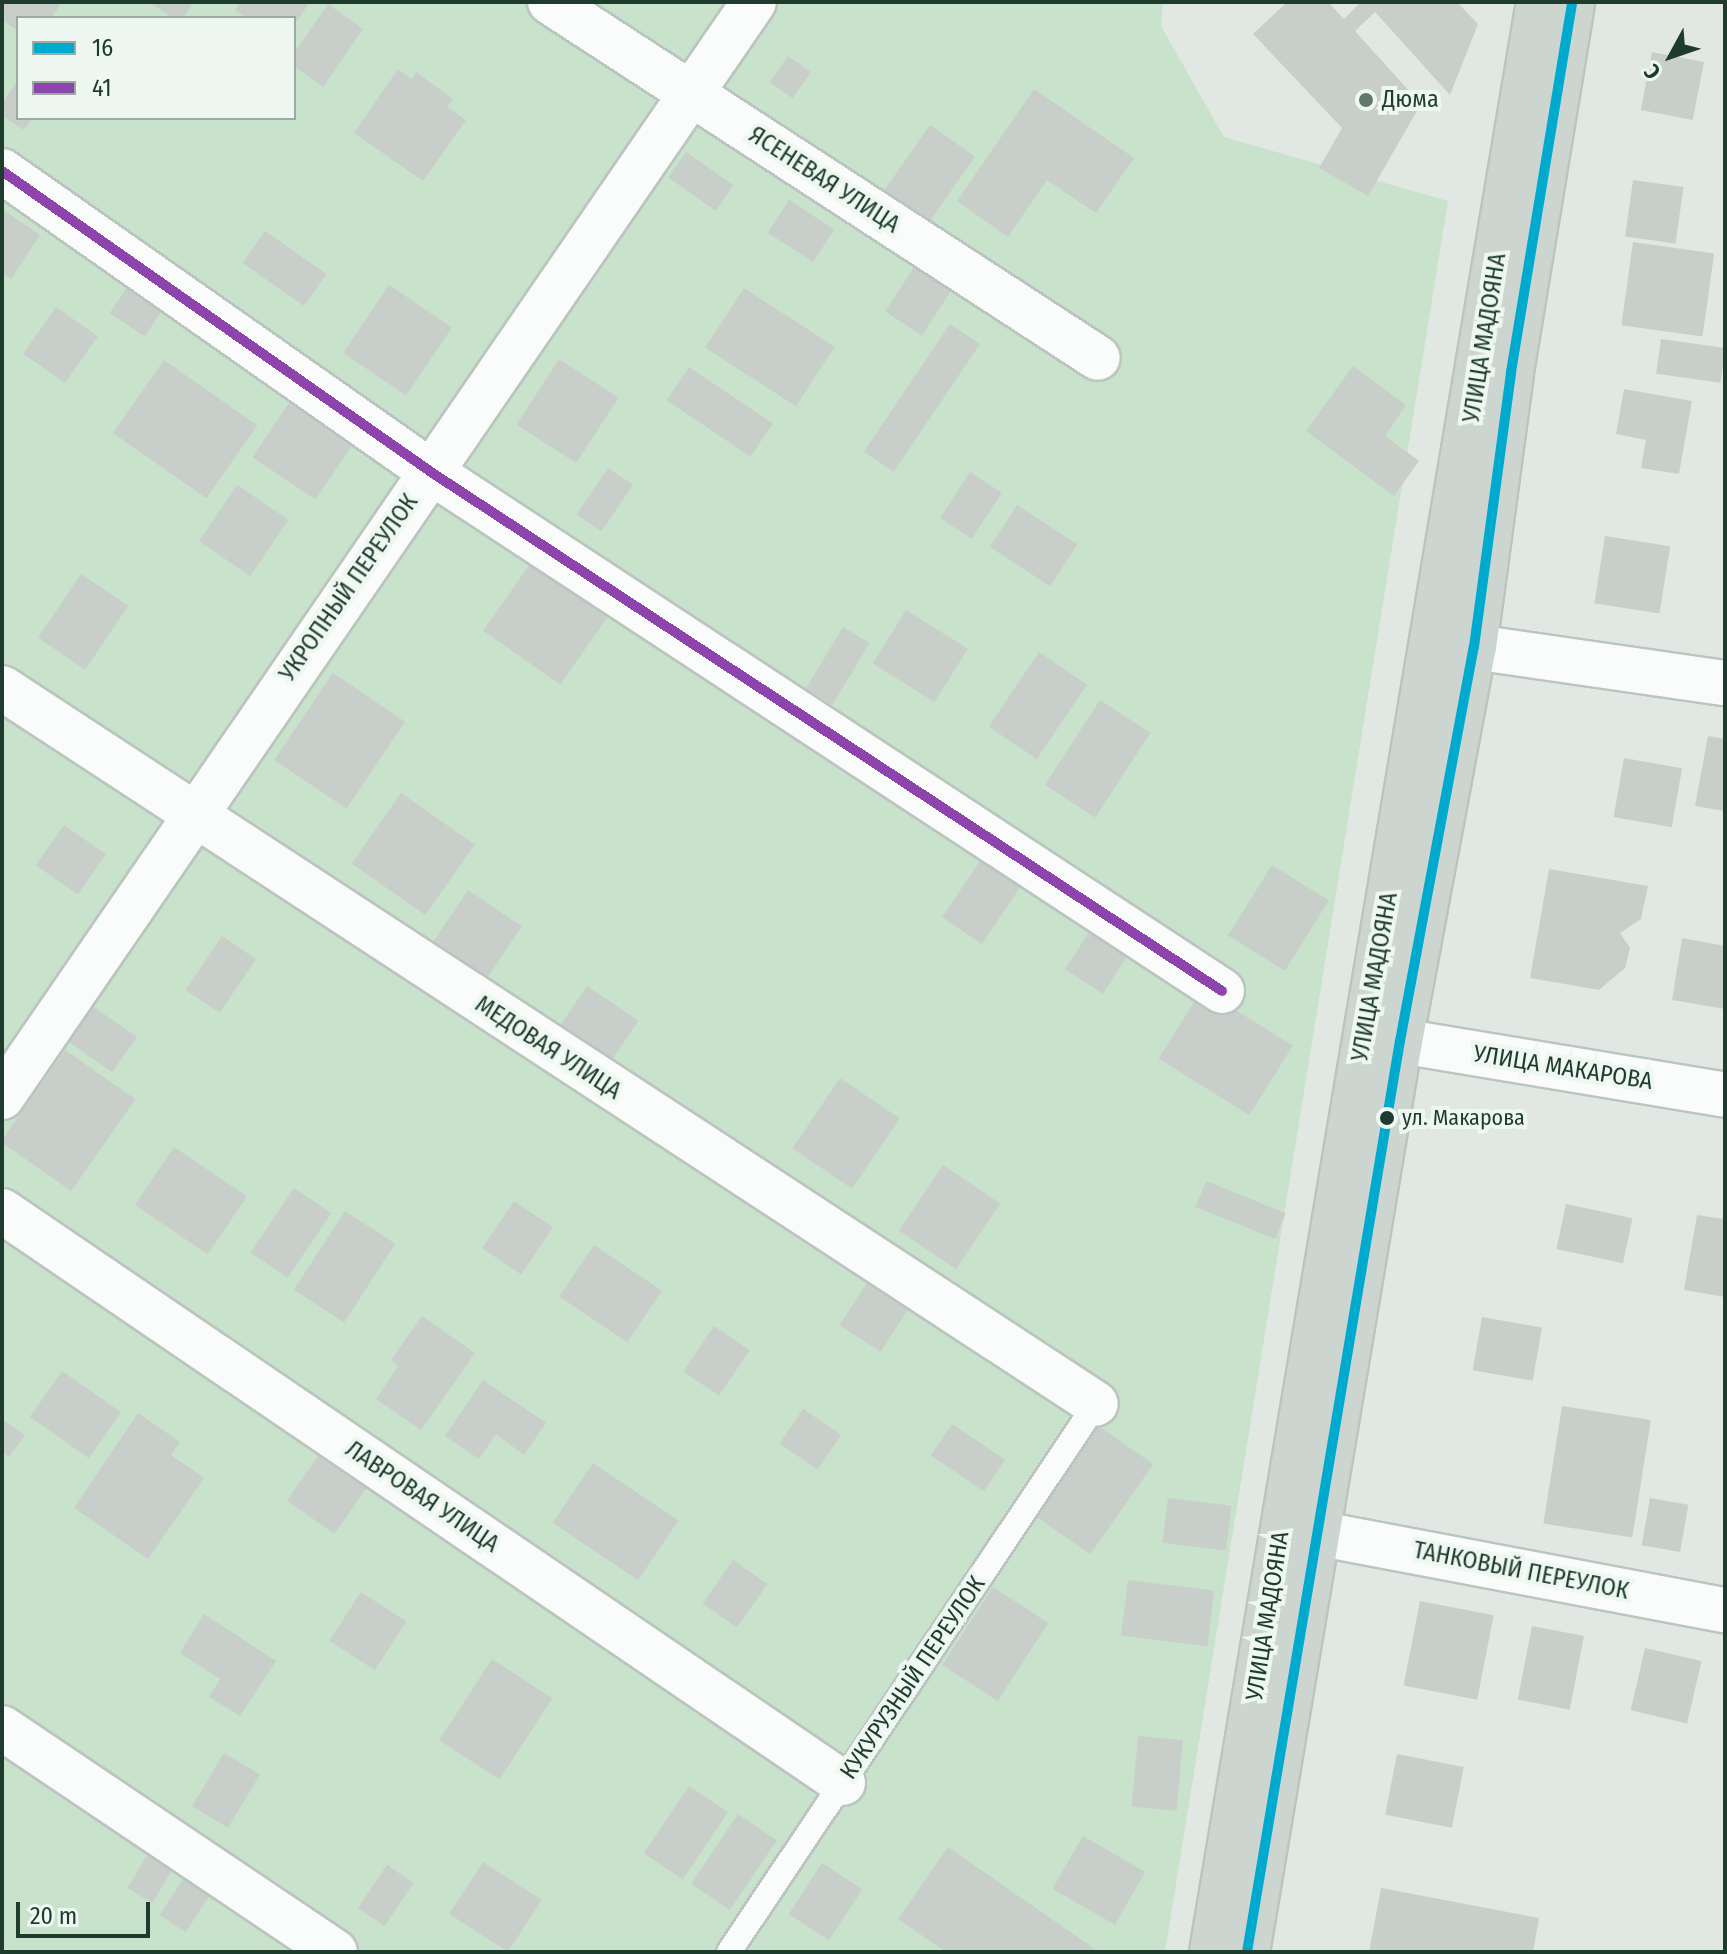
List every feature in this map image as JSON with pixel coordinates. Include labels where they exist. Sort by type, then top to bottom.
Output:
[{"type":"main road","name":"УЛИЦА МАДОЯНА","points":[[1212,1952],[1539,2]]},
{"type":"main road","name":"УЛИЦА МАДОЯНА","points":[[1247,1952],[1400,1041],[1474,647],[1511,372],[1572,2]]},
{"type":"street","name":"ЯСЕНЕВАЯ УЛИЦА","points":[[550,2],[1098,358]]},
{"type":"street","name":"УКРОПНЫЙ ПЕРЕУЛОК","points":[[2,1097],[191,816],[754,2]]},
{"type":"street","points":[[2,171],[431,472],[1222,991]]},
{"type":"street","points":[[1474,647],[1725,683]]},
{"type":"street","name":"МЕДОВАЯ УЛИЦА","points":[[2,688],[191,816],[1096,1404]]},
{"type":"street","name":"УЛИЦА МАКАРОВА","points":[[1400,1041],[1725,1095]]},
{"type":"street","name":"ЛАВРОВАЯ УЛИЦА","points":[[2,1211],[843,1783]]},
{"type":"street","name":"ТАНКОВЫЙ ПЕРЕУЛОК","points":[[1316,1533],[1725,1610]]},
{"type":"street","points":[[2,1728],[335,1952]]},
{"type":"lane","name":"КУКУРУЗНЫЙ ПЕРЕУЛОК","points":[[729,1952],[1096,1404]]},
{"type":"green space","points":[[2,2],[1163,2],[1161,26],[1224,137],[1448,201],[1165,1952],[2,1952]]},
{"type":"building","points":[[2,2],[62,2],[52,16],[16,16],[16,30],[2,20]]},
{"type":"building","points":[[149,2],[194,2],[184,16],[170,16]]},
{"type":"building","points":[[240,2],[310,2],[296,22],[296,16],[244,16],[235,10]]},
{"type":"building","name":"Дюма","points":[[1287,2],[1328,2],[1344,19],[1361,2],[1457,2],[1478,24],[1450,95],[1375,12],[1355,31],[1421,104],[1368,196],[1319,168],[1342,128],[1253,34]]},
{"type":"building","points":[[328,4],[363,29],[323,87],[296,67],[296,50]]},
{"type":"building","points":[[1652,52],[1704,62],[1693,120],[1641,110]]},
{"type":"building","points":[[788,56],[811,72],[793,98],[770,82]]},
{"type":"building","points":[[398,69],[412,79],[416,72],[453,99],[447,107],[466,120],[423,181],[354,133]]},
{"type":"building","points":[[16,83],[16,120],[31,120],[24,130],[2,116],[2,103]]},
{"type":"building","points":[[1034,89],[1134,158],[1096,213],[1047,180],[1008,237],[957,201]]},
{"type":"building","points":[[930,125],[975,157],[929,222],[884,191]]},
{"type":"building","points":[[686,152],[734,185],[716,211],[668,177]]},
{"type":"building","points":[[1633,180],[1684,187],[1676,244],[1625,236]]},
{"type":"building","points":[[789,200],[834,229],[813,262],[768,233]]},
{"type":"building","points":[[2,209],[40,235],[11,279],[2,272]]},
{"type":"building","points":[[265,231],[326,274],[304,306],[243,263]]},
{"type":"building","points":[[1633,242],[1714,253],[1703,337],[1621,325]]},
{"type":"building","points":[[914,267],[951,291],[922,335],[885,311]]},
{"type":"building","points":[[136,274],[171,297],[145,336],[110,313]]},
{"type":"building","points":[[389,285],[452,327],[406,395],[343,353]]},
{"type":"building","points":[[744,288],[835,347],[796,406],[705,348]]},
{"type":"building","points":[[56,307],[98,336],[65,383],[23,354]]},
{"type":"building","points":[[950,324],[980,344],[894,472],[864,452]]},
{"type":"building","points":[[1661,339],[1725,348],[1720,383],[1656,374]]},
{"type":"building","points":[[559,359],[619,398],[576,463],[517,424]]},
{"type":"building","points":[[164,360],[257,425],[206,498],[113,433]]},
{"type":"building","points":[[1353,366],[1406,405],[1385,436],[1419,461],[1394,496],[1306,431]]},
{"type":"building","points":[[689,367],[773,423],[750,457],[667,400]]},
{"type":"building","points":[[1624,389],[1692,401],[1679,474],[1641,468],[1646,440],[1616,434]]},
{"type":"building","points":[[291,400],[354,442],[315,500],[252,457]]},
{"type":"building","points":[[608,468],[633,485],[602,531],[577,514]]},
{"type":"building","points":[[970,472],[1002,493],[972,539],[940,518]]},
{"type":"building","points":[[237,485],[288,520],[250,576],[199,541]]},
{"type":"building","points":[[1017,505],[1077,544],[1050,586],[990,547]]},
{"type":"building","points":[[1605,536],[1670,546],[1660,613],[1594,603]]},
{"type":"building","points":[[532,561],[609,615],[560,685],[483,631]]},
{"type":"building","points":[[81,574],[128,606],[85,670],[38,638]]},
{"type":"building","points":[[906,610],[968,649],[935,702],[873,663]]},
{"type":"building","points":[[843,627],[870,643],[832,705],[806,689]]},
{"type":"building","points":[[1039,652],[1087,684],[1037,759],[989,727]]},
{"type":"building","points":[[333,673],[405,722],[346,809],[274,760]]},
{"type":"building","points":[[1100,700],[1150,733],[1095,817],[1045,785]]},
{"type":"building","points":[[1708,736],[1725,739],[1725,811],[1695,806]]},
{"type":"building","points":[[1624,758],[1682,768],[1672,827],[1614,817]]},
{"type":"building","points":[[401,793],[475,845],[425,915],[352,863]]},
{"type":"building","points":[[64,825],[106,854],[78,894],[36,865]]},
{"type":"building","points":[[984,855],[1024,882],[982,944],[942,917]]},
{"type":"building","points":[[1272,865],[1329,901],[1285,971],[1228,935]]},
{"type":"building","points":[[1549,869],[1648,886],[1641,919],[1620,933],[1630,948],[1625,968],[1599,990],[1530,978]]},
{"type":"building","points":[[468,890],[522,926],[486,980],[432,944]]},
{"type":"building","points":[[1095,923],[1133,948],[1103,994],[1065,969]]},
{"type":"building","points":[[222,936],[256,959],[220,1013],[186,990]]},
{"type":"building","points":[[1682,938],[1725,946],[1725,1009],[1672,1000]]},
{"type":"building","points":[[587,986],[638,1021],[609,1065],[557,1030]]},
{"type":"building","points":[[1202,989],[1293,1046],[1249,1115],[1159,1059]]},
{"type":"building","points":[[91,1005],[137,1037],[112,1072],[66,1040]]},
{"type":"building","points":[[65,1050],[135,1099],[71,1191],[2,1143]]},
{"type":"building","points":[[840,1078],[900,1118],[852,1189],[792,1148]]},
{"type":"building","points":[[174,1147],[247,1196],[208,1254],[135,1205]]},
{"type":"building","points":[[943,1165],[1000,1204],[956,1269],[899,1230]]},
{"type":"building","points":[[1206,1181],[1286,1213],[1275,1239],[1196,1207]]},
{"type":"building","points":[[294,1188],[331,1213],[288,1278],[250,1253]]},
{"type":"building","points":[[514,1201],[553,1227],[521,1275],[482,1248]]},
{"type":"building","points":[[1566,1204],[1633,1218],[1623,1263],[1556,1249]]},
{"type":"building","points":[[345,1211],[395,1244],[344,1323],[294,1290]]},
{"type":"building","points":[[1697,1215],[1725,1219],[1725,1297],[1684,1290]]},
{"type":"building","points":[[594,1245],[662,1291],[627,1342],[559,1296]]},
{"type":"building","points":[[870,1278],[911,1305],[881,1352],[840,1325]]},
{"type":"building","points":[[422,1316],[475,1353],[421,1430],[376,1399],[398,1366],[391,1360]]},
{"type":"building","points":[[1482,1317],[1542,1328],[1533,1381],[1473,1370]]},
{"type":"building","points":[[714,1326],[750,1350],[719,1396],[683,1372]]},
{"type":"building","points":[[62,1371],[121,1412],[89,1458],[30,1417]]},
{"type":"building","points":[[483,1380],[546,1423],[524,1455],[496,1434],[479,1459],[445,1436]]},
{"type":"building","points":[[1562,1406],[1651,1420],[1632,1538],[1543,1524]]},
{"type":"building","points":[[803,1409],[841,1435],[818,1470],[780,1444]]},
{"type":"building","points":[[138,1413],[180,1442],[171,1455],[204,1478],[148,1559],[74,1508]]},
{"type":"building","points":[[2,1419],[25,1435],[9,1457],[2,1452]]},
{"type":"building","points":[[952,1424],[1005,1460],[984,1491],[931,1456]]},
{"type":"building","points":[[1096,1424],[1153,1464],[1090,1554],[1033,1514]]},
{"type":"building","points":[[323,1449],[371,1482],[334,1534],[287,1501]]},
{"type":"building","points":[[593,1463],[678,1521],[638,1580],[553,1523]]},
{"type":"building","points":[[1168,1498],[1232,1506],[1226,1550],[1163,1543]]},
{"type":"building","points":[[1650,1498],[1688,1505],[1680,1552],[1642,1545]]},
{"type":"building","points":[[733,1560],[767,1584],[737,1628],[703,1603]]},
{"type":"building","points":[[1128,1580],[1214,1591],[1208,1646],[1121,1636]]},
{"type":"building","points":[[993,1587],[1048,1623],[998,1701],[942,1665]]},
{"type":"building","points":[[361,1592],[406,1621],[375,1670],[329,1641]]},
{"type":"building","points":[[1420,1601],[1494,1615],[1477,1700],[1404,1685]]},
{"type":"building","points":[[204,1614],[276,1661],[240,1716],[209,1697],[220,1679],[180,1653]]},
{"type":"building","points":[[1532,1626],[1584,1636],[1570,1710],[1518,1700]]},
{"type":"building","points":[[1645,1648],[1702,1661],[1687,1723],[1631,1710]]},
{"type":"building","points":[[492,1659],[552,1698],[500,1780],[439,1740]]},
{"type":"building","points":[[1138,1736],[1183,1740],[1177,1811],[1132,1807]]},
{"type":"building","points":[[224,1753],[260,1775],[228,1828],[192,1806]]},
{"type":"building","points":[[1397,1754],[1464,1767],[1452,1828],[1385,1815]]},
{"type":"building","points":[[689,1786],[728,1812],[683,1879],[644,1853]]},
{"type":"building","points":[[738,1814],[777,1840],[730,1910],[691,1884]]},
{"type":"building","points":[[1083,1836],[1145,1872],[1115,1925],[1052,1889]]},
{"type":"building","points":[[948,1847],[1099,1952],[946,1952],[898,1919]]},
{"type":"building","points":[[149,1852],[174,1867],[152,1903],[127,1888]]},
{"type":"building","points":[[483,1862],[542,1900],[508,1952],[449,1914]]},
{"type":"building","points":[[822,1863],[862,1889],[829,1940],[789,1914]]},
{"type":"building","points":[[387,1865],[414,1883],[384,1926],[358,1908]]},
{"type":"building","points":[[189,1870],[215,1887],[186,1932],[160,1915]]},
{"type":"building","points":[[1381,1888],[1539,1918],[1533,1952],[1369,1952]]},
{"type":"transit line","name":"16","points":[[1247,1952],[1400,1041],[1474,647],[1511,372],[1572,2]]},
{"type":"transit line","name":"41","points":[[2,171],[431,472],[1222,991]]},
{"type":"place","name":"Дюма","points":[[1366,100]]},
{"type":"place","name":"ул. Макарова","points":[[1387,1118]]}]
